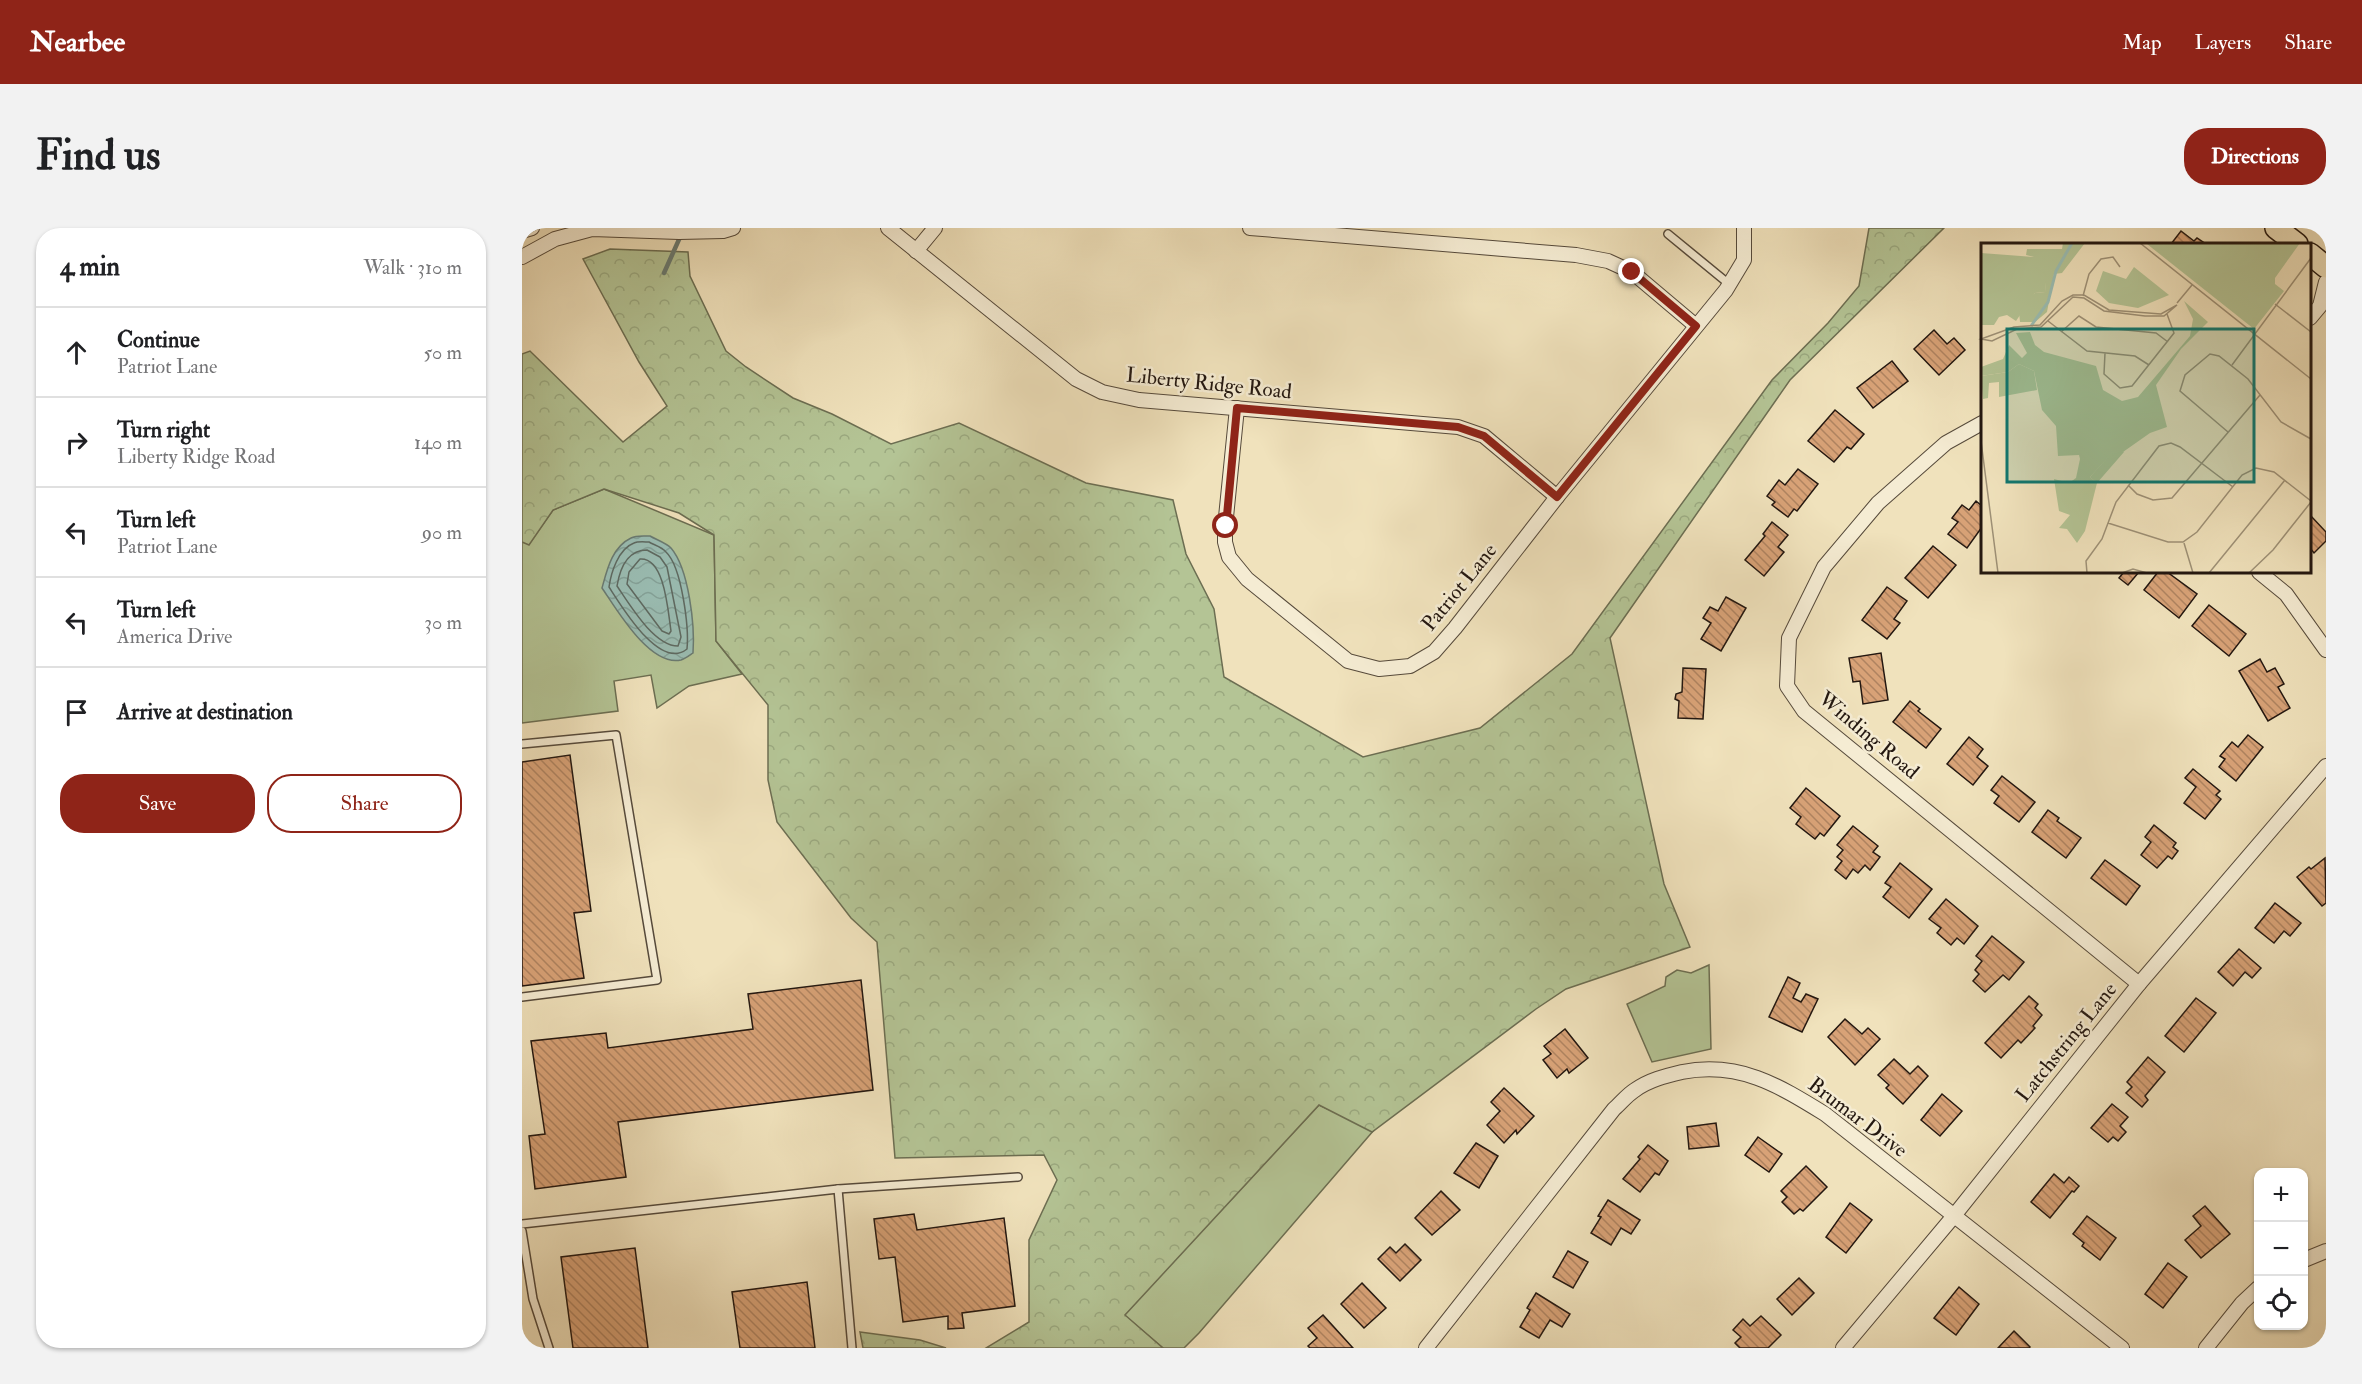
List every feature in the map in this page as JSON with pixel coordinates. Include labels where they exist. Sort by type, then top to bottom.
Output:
[{"type":"main road","points":[[2276,228],[2296,243]]},
{"type":"main road","points":[[2311,255],[2326,267]]},
{"type":"street","points":[[522,231],[532,228]]},
{"type":"street","points":[[522,257],[555,239],[592,229],[679,232],[723,231],[733,228]]},
{"type":"street","name":"Liberty Ridge Road","points":[[888,228],[1076,379],[1102,392],[1139,400],[1458,427],[1484,436],[1557,497]]},
{"type":"street","points":[[916,251],[935,228]]},
{"type":"street","points":[[1250,228],[1576,255],[1608,261],[1632,272],[1696,326]]},
{"type":"street","name":"Patriot Lane","points":[[1237,408],[1225,542],[1229,557],[1247,579],[1348,661],[1379,669],[1410,666],[1434,652],[1729,284],[1744,260],[1744,228]]},
{"type":"street","points":[[2311,317],[2320,306],[2326,282]]},
{"type":"street","name":"Winding Road","points":[[1981,424],[1946,443],[1878,503],[1824,567],[1789,638],[1787,687],[1804,711],[2139,984]]},
{"type":"street","points":[[2260,573],[2286,594],[2326,650]]},
{"type":"street","name":"Latchstring Lane","points":[[1843,1348],[1953,1217],[2139,984],[2326,766]]},
{"type":"street","name":"Brumar Drive","points":[[1426,1348],[1614,1109],[1635,1090],[1654,1079],[1718,1068],[1737,1070],[1790,1092],[1824,1114],[2122,1348]]},
{"type":"street","points":[[2308,1258],[2326,1251]]},
{"type":"street","points":[[2206,1348],[2242,1303],[2254,1292]]},
{"type":"lane","points":[[1668,234],[1729,284]]},
{"type":"lane","points":[[522,744],[616,735],[657,980],[522,997]]},
{"type":"lane","points":[[522,1224],[838,1189],[1018,1177]]},
{"type":"lane","points":[[838,1189],[852,1348]]},
{"type":"lane","points":[[522,1231],[533,1299],[549,1348]]},
{"type":"green space","points":[[1869,228],[1944,228],[1790,380],[1610,638],[1664,884],[1690,947],[1566,989],[1372,1132],[1319,1105],[1125,1315],[1163,1348],[986,1348],[1029,1322],[1029,1240],[1057,1180],[1044,1155],[895,1158],[877,942],[851,918],[777,822],[768,780],[768,705],[716,641],[714,535],[679,513],[604,489],[553,510],[529,545],[522,542],[522,354],[530,351],[623,442],[667,406],[639,362],[583,259],[610,249],[688,252],[690,276],[726,351],[793,398],[832,414],[891,444],[959,423],[1086,483],[1173,500],[1186,554],[1214,609],[1224,677],[1363,757],[1480,728],[1572,654],[1772,380],[1828,323],[1859,286]]},
{"type":"green space","points":[[604,489],[714,535],[716,641],[742,674],[689,686],[657,708],[651,675],[614,681],[618,711],[522,723],[522,542],[529,544],[553,510]]},
{"type":"green space","points":[[1709,965],[1711,1049],[1652,1062],[1627,1004],[1665,986],[1666,977],[1677,970],[1691,973]]},
{"type":"green space","points":[[1319,1105],[1374,1130],[1199,1333],[1184,1348],[1163,1348],[1124,1315]]},
{"type":"green space","points":[[860,1332],[920,1340],[946,1348],[863,1348]]},
{"type":"water","points":[[650,536],[671,548],[677,557],[690,598],[693,653],[681,660],[669,660],[646,646],[625,622],[602,588],[611,560],[619,547],[633,537]]},
{"type":"building","points":[[2181,231],[2194,241],[2197,238],[2204,243],[2172,243]]},
{"type":"building","points":[[1934,330],[1947,344],[1954,338],[1965,350],[1939,375],[1914,349]]},
{"type":"building","points":[[1892,361],[1908,381],[1873,408],[1857,388]]},
{"type":"building","points":[[1835,410],[1864,434],[1851,449],[1847,447],[1834,462],[1808,441]]},
{"type":"building","points":[[1798,469],[1818,484],[1797,511],[1794,509],[1788,517],[1772,505],[1775,502],[1767,496],[1779,480],[1785,485]]},
{"type":"building","points":[[1976,501],[1981,505],[1981,528],[1967,548],[1948,534],[1958,522],[1952,518],[1962,505],[1969,510]]},
{"type":"building","points":[[2311,516],[2326,532],[2326,541],[2314,553],[2311,549]]},
{"type":"building","points":[[1772,522],[1788,535],[1778,547],[1784,552],[1764,576],[1745,560],[1765,536],[1763,534]]},
{"type":"building","points":[[1933,546],[1956,565],[1928,598],[1905,578]]},
{"type":"building","points":[[2123,573],[2138,573],[2128,585],[2119,578]]},
{"type":"building","points":[[2157,573],[2168,573],[2197,594],[2179,618],[2144,590]]},
{"type":"building","points":[[1887,587],[1907,601],[1894,619],[1900,623],[1887,639],[1862,620]]},
{"type":"building","points":[[1726,597],[1746,608],[1721,651],[1701,639],[1711,623],[1703,618],[1710,607],[1718,611]]},
{"type":"building","points":[[2209,605],[2246,634],[2229,656],[2192,626]]},
{"type":"building","points":[[1881,653],[1888,700],[1863,704],[1860,681],[1853,682],[1849,658]]},
{"type":"building","points":[[2260,659],[2267,672],[2275,668],[2284,684],[2278,687],[2290,708],[2268,721],[2239,671]]},
{"type":"building","points":[[1683,668],[1706,669],[1703,719],[1678,718],[1679,701],[1675,699],[1676,694],[1682,692]]},
{"type":"building","points":[[1910,701],[1920,709],[1918,711],[1941,729],[1926,748],[1893,722]]},
{"type":"building","points":[[2248,735],[2263,747],[2236,781],[2219,767],[2225,759],[2220,756],[2232,742],[2238,747]]},
{"type":"building","points":[[1969,737],[1983,749],[1977,757],[1988,766],[1973,785],[1947,764]]},
{"type":"building","points":[[570,755],[591,911],[574,913],[584,978],[522,986],[522,762]]},
{"type":"building","points":[[2193,769],[2220,791],[2216,795],[2221,799],[2205,819],[2184,803],[2196,787],[2185,778]]},
{"type":"building","points":[[2002,776],[2035,802],[2019,822],[1994,803],[1999,796],[1991,790]]},
{"type":"building","points":[[1806,788],[1840,816],[1824,836],[1820,833],[1815,839],[1796,824],[1801,817],[1790,808]]},
{"type":"building","points":[[2048,810],[2059,818],[2057,821],[2081,838],[2066,858],[2032,832]]},
{"type":"building","points":[[2154,825],[2176,843],[2173,847],[2178,851],[2172,859],[2168,856],[2157,868],[2141,855],[2151,842],[2145,837]]},
{"type":"building","points":[[1853,826],[1878,846],[1873,852],[1880,857],[1870,870],[1865,865],[1858,873],[1853,869],[1846,879],[1835,870],[1842,861],[1837,857],[1843,850],[1837,845]]},
{"type":"building","points":[[2325,858],[2326,903],[2322,906],[2297,877]]},
{"type":"building","points":[[2105,860],[2140,886],[2126,905],[2091,878]]},
{"type":"building","points":[[1900,863],[1932,889],[1909,918],[1883,897],[1891,887],[1885,883]]},
{"type":"building","points":[[1946,899],[1978,926],[1964,944],[1957,938],[1951,945],[1937,933],[1941,928],[1929,919]]},
{"type":"building","points":[[2275,903],[2301,923],[2290,936],[2284,931],[2274,943],[2255,928]]},
{"type":"building","points":[[1992,936],[2024,962],[2009,980],[2003,975],[1985,992],[1973,981],[1979,974],[1975,970],[1982,961],[1976,956]]},
{"type":"building","points":[[2239,949],[2261,968],[2252,978],[2245,972],[2233,986],[2218,972]]},
{"type":"building","points":[[1788,977],[1800,983],[1793,998],[1801,1002],[1806,994],[1818,999],[1802,1032],[1769,1017]]},
{"type":"building","points":[[861,980],[873,1090],[618,1122],[626,1177],[535,1189],[529,1136],[545,1134],[531,1041],[606,1033],[608,1048],[753,1029],[748,994]]},
{"type":"building","points":[[2029,996],[2038,1004],[2035,1008],[2042,1015],[2033,1026],[2035,1028],[2021,1043],[2018,1040],[2001,1058],[1985,1043]]},
{"type":"building","points":[[2196,998],[2216,1013],[2184,1052],[2165,1036]]},
{"type":"building","points":[[1845,1019],[1862,1034],[1868,1028],[1880,1039],[1855,1065],[1828,1037]]},
{"type":"building","points":[[1565,1029],[1588,1058],[1569,1073],[1567,1069],[1557,1078],[1543,1060],[1551,1054],[1544,1046]]},
{"type":"building","points":[[2148,1057],[2165,1072],[2145,1096],[2148,1100],[2142,1107],[2126,1093],[2132,1087],[2127,1082]]},
{"type":"building","points":[[1894,1059],[1910,1074],[1918,1066],[1928,1076],[1903,1104],[1886,1088],[1889,1085],[1878,1075]]},
{"type":"building","points":[[1504,1088],[1534,1116],[1517,1134],[1516,1130],[1504,1143],[1487,1125],[1500,1111],[1491,1102]]},
{"type":"building","points":[[1942,1094],[1962,1111],[1940,1136],[1921,1120]]},
{"type":"building","points":[[2112,1104],[2128,1117],[2120,1126],[2126,1132],[2118,1141],[2113,1137],[2108,1142],[2091,1128]]},
{"type":"building","points":[[1716,1123],[1719,1146],[1689,1149],[1687,1127]]},
{"type":"building","points":[[1758,1137],[1782,1154],[1769,1172],[1745,1155]]},
{"type":"building","points":[[1476,1143],[1498,1156],[1479,1188],[1454,1173]]},
{"type":"building","points":[[1648,1145],[1668,1161],[1659,1175],[1655,1173],[1640,1192],[1623,1179],[1640,1159],[1638,1157]]},
{"type":"building","points":[[1806,1166],[1827,1187],[1803,1211],[1800,1209],[1794,1214],[1782,1202],[1787,1197],[1781,1191]]},
{"type":"building","points":[[2054,1174],[2064,1183],[2069,1177],[2079,1186],[2074,1192],[2072,1191],[2050,1218],[2031,1202]]},
{"type":"building","points":[[1441,1191],[1460,1210],[1432,1235],[1415,1218]]},
{"type":"building","points":[[1608,1200],[1640,1220],[1631,1234],[1621,1228],[1611,1245],[1591,1233]]},
{"type":"building","points":[[1850,1203],[1872,1220],[1846,1253],[1826,1237]]},
{"type":"building","points":[[2205,1206],[2230,1234],[2201,1258],[2185,1240],[2201,1226],[2193,1216]]},
{"type":"building","points":[[914,1214],[917,1230],[1004,1218],[1015,1306],[962,1313],[964,1328],[948,1329],[948,1316],[903,1322],[895,1257],[879,1259],[874,1219]]},
{"type":"building","points":[[2087,1216],[2116,1238],[2100,1260],[2082,1246],[2084,1243],[2073,1234]]},
{"type":"building","points":[[1405,1244],[1421,1260],[1400,1281],[1378,1259],[1390,1247],[1396,1253]]},
{"type":"building","points":[[635,1248],[648,1348],[573,1348],[561,1257]]},
{"type":"building","points":[[1568,1251],[1588,1262],[1573,1288],[1553,1277]]},
{"type":"building","points":[[2168,1263],[2187,1277],[2163,1308],[2145,1294]]},
{"type":"building","points":[[1799,1278],[1814,1293],[1792,1315],[1777,1299]]},
{"type":"building","points":[[807,1282],[815,1348],[740,1348],[732,1292]]},
{"type":"building","points":[[1362,1283],[1386,1308],[1364,1328],[1341,1304]]},
{"type":"building","points":[[1959,1287],[1979,1304],[1956,1335],[1934,1318]]},
{"type":"building","points":[[1536,1293],[1570,1314],[1562,1327],[1550,1320],[1539,1338],[1520,1327],[1530,1310],[1527,1308]]},
{"type":"building","points":[[1323,1315],[1353,1348],[1310,1348],[1308,1346],[1317,1338],[1308,1328]]},
{"type":"building","points":[[1761,1316],[1781,1335],[1768,1348],[1740,1348],[1735,1343],[1741,1337],[1733,1330],[1743,1319],[1750,1326]]},
{"type":"building","points":[[2014,1331],[2030,1347],[1998,1348]]},
{"type":"waterway","points":[[664,273],[681,235]]},
{"type":"route","points":[[1226,526],[1237,408],[1458,427],[1484,436],[1557,497],[1696,326],[1632,272]]}]
